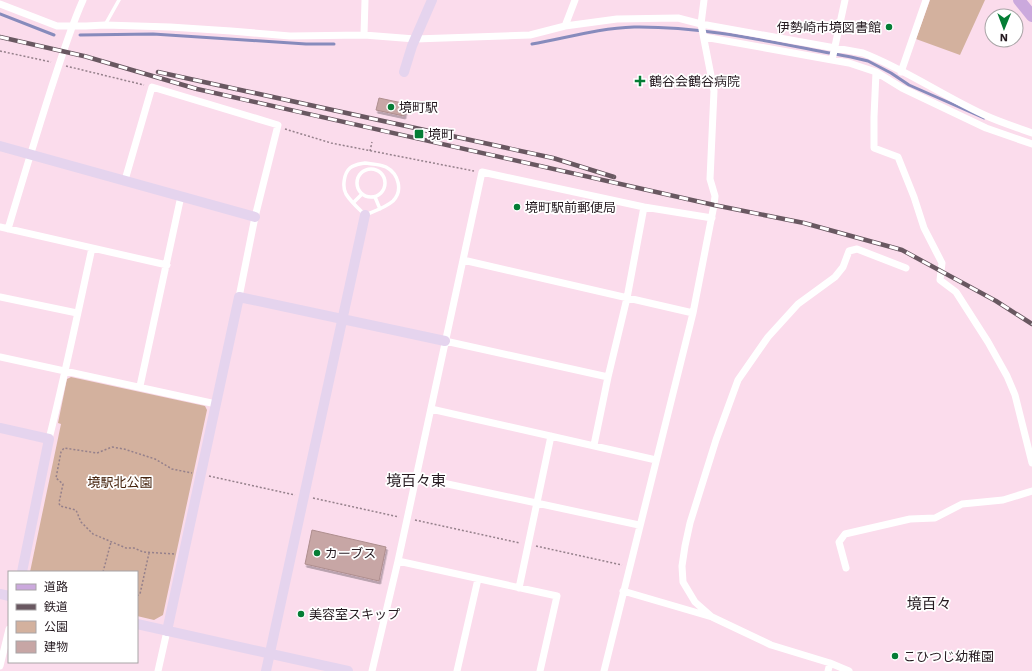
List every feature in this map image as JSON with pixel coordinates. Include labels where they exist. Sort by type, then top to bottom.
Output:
[{"type":"main road","points":[[1019,0],[1032,16]]},
{"type":"street","points":[[8,229],[59,64],[83,0]]},
{"type":"street","points":[[364,35],[365,0]]},
{"type":"street","points":[[404,72],[432,0]]},
{"type":"street","points":[[565,26],[575,0]]},
{"type":"street","points":[[604,671],[639,525],[693,313],[712,218],[715,196],[710,179],[714,91],[701,24],[704,0]]},
{"type":"street","points":[[832,60],[845,0]]},
{"type":"street","points":[[901,72],[926,0]]},
{"type":"street","points":[[1,3],[57,26],[105,25],[208,29],[290,36],[364,35],[413,46],[530,35],[565,26],[617,19],[678,18],[701,24],[863,53],[884,61],[901,72],[989,117],[1032,133]]},
{"type":"street","points":[[704,37],[849,63],[876,72],[902,88],[986,128],[1032,144]]},
{"type":"street","points":[[876,72],[874,148],[898,157],[914,197],[924,228],[942,263],[940,280],[956,292],[988,342],[1007,376],[1015,395],[1032,463]]},
{"type":"street","points":[[124,180],[152,87],[278,125],[255,217],[202,475],[158,671]]},
{"type":"street","points":[[0,146],[255,217]]},
{"type":"street","points":[[372,671],[398,561],[482,172],[644,207],[712,218]]},
{"type":"street","points":[[140,386],[181,196]]},
{"type":"street","points":[[594,446],[608,377],[627,298],[644,207]]},
{"type":"street","points":[[266,671],[365,215]]},
{"type":"street","points":[[0,227],[167,265]]},
{"type":"street","points":[[22,571],[92,248]]},
{"type":"street","points":[[712,617],[695,602],[682,582],[684,546],[716,440],[738,380],[768,337],[798,304],[835,277],[843,267],[849,250],[857,249],[906,268]]},
{"type":"street","points":[[463,260],[693,313]]},
{"type":"street","points":[[0,297],[77,313]]},
{"type":"street","points":[[239,297],[608,377]]},
{"type":"street","points":[[0,357],[140,386],[216,404]]},
{"type":"street","points":[[431,409],[656,460]]},
{"type":"street","points":[[0,428],[50,439]]},
{"type":"street","points":[[519,588],[551,436]]},
{"type":"street","points":[[415,477],[639,525]]},
{"type":"street","points":[[846,568],[839,542],[845,534],[910,519],[935,518],[962,504],[1003,500],[1032,491]]},
{"type":"street","points":[[398,561],[557,596],[540,671]]},
{"type":"street","points":[[457,671],[478,578]]},
{"type":"street","points":[[623,591],[712,617],[771,645],[830,663],[849,671]]},
{"type":"street","points":[[138,624],[348,671]]},
{"type":"street","points":[[0,666],[8,633]]},
{"type":"street","points":[[828,671],[830,663]]},
{"type":"lane","points":[[105,25],[119,0]]},
{"type":"lane","points":[[356,164],[375,164],[386,167],[395,174],[399,187],[396,197],[392,202],[365,215],[353,203],[344,187],[346,175],[350,168],[356,164]]},
{"type":"lane","points":[[374,170],[375,164]]},
{"type":"lane","points":[[374,170],[384,177],[385,182],[382,192],[375,196],[367,197],[362,194],[357,185],[361,174],[365,171],[374,170]]},
{"type":"lane","points":[[353,203],[362,194]]},
{"type":"lane","points":[[375,196],[380,209]]},
{"type":"path","points":[[0,51],[152,87]]},
{"type":"path","points":[[277,127],[331,143],[482,172]]},
{"type":"path","points":[[370,151],[372,142]]},
{"type":"path","points":[[176,555],[126,548],[111,542],[93,534],[81,522],[76,510],[60,506],[58,503],[63,484],[56,478],[61,452],[64,448],[82,452],[97,453],[112,447],[124,449],[155,459],[172,469],[304,496],[629,567]]},
{"type":"path","points":[[103,571],[111,542]]},
{"type":"path","points":[[138,595],[140,594],[149,552]]},
{"type":"green space","points":[[930,0],[985,0],[960,55],[916,39]]},
{"type":"green space","name":"境駅北公園","points":[[71,377],[205,406],[207,410],[163,615],[154,620],[138,616],[138,571],[30,571],[61,424],[58,423],[67,379]]},
{"type":"building","name":"境町駅","points":[[379,98],[407,104],[404,116],[376,110]]},
{"type":"building","points":[[312,530],[386,547],[379,581],[305,564]]},
{"type":"waterway","points":[[0,14],[54,35]]},
{"type":"waterway","points":[[532,44],[595,31],[634,27],[689,29],[743,37],[868,61],[891,73],[909,85],[984,118]]},
{"type":"waterway","points":[[80,35],[153,34],[306,44],[334,44]]},
{"type":"railway","points":[[0,37],[88,57]]},
{"type":"railway","points":[[84,56],[197,89],[714,205],[804,223],[902,250],[996,301],[1032,324]]},
{"type":"railway","points":[[158,72],[553,158],[614,177]]},
{"type":"place","name":"伊勢崎市境図書館","points":[[889,27]]},
{"type":"place","name":"鶴谷会鶴谷病院","points":[[640,81]]},
{"type":"place","name":"境町駅","points":[[391,107]]},
{"type":"place","name":"境町","points":[[419,134]]},
{"type":"place","name":"境町駅前郵便局","points":[[517,207]]},
{"type":"place","name":"カーブス","points":[[317,553]]},
{"type":"place","name":"美容室スキップ","points":[[301,614]]},
{"type":"place","name":"こひつじ幼稚園","points":[[895,656]]},
{"type":"district","name":"境百々東","points":[[416,481]]},
{"type":"district","name":"境百々","points":[[929,604]]}]
